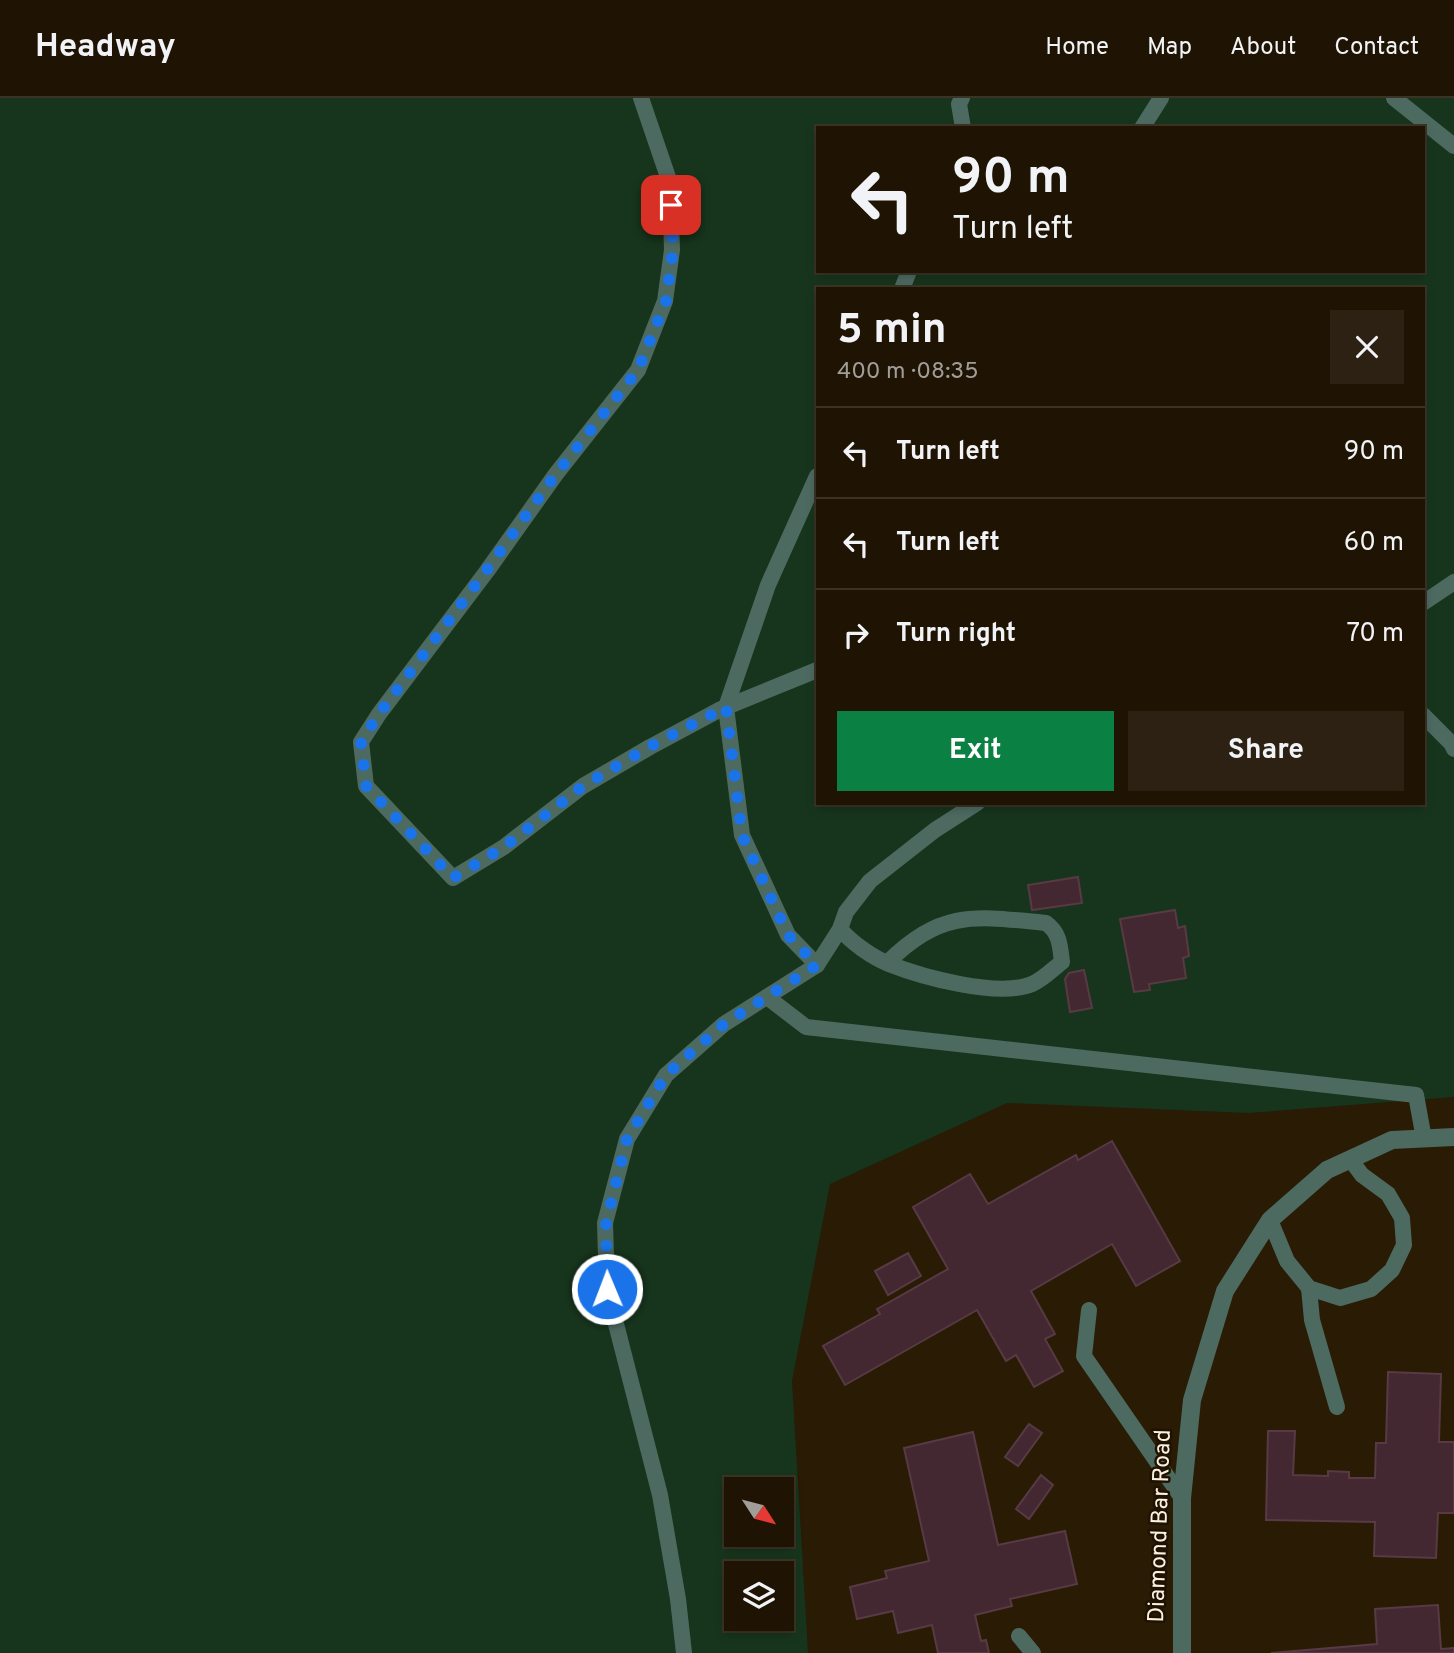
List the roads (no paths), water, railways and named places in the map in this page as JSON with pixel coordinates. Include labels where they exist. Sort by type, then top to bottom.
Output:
[{"type":"street","name":"Diamond Bar Road","points":[[1182,1653],[1182,1498],[1192,1400],[1225,1291],[1270,1220],[1327,1170],[1392,1140],[1454,1137]]},
{"type":"lane","points":[[641,98],[670,183],[673,250],[666,301],[638,370],[556,474],[361,742],[366,786],[453,878],[504,847],[583,786],[649,747],[726,707],[816,670]]},
{"type":"lane","points":[[962,98],[959,104],[962,126]]},
{"type":"lane","points":[[1143,126],[1161,98]]},
{"type":"lane","points":[[1394,98],[1454,146]]},
{"type":"lane","points":[[816,478],[768,584],[726,707],[742,835],[788,935],[817,965]]},
{"type":"lane","points":[[1425,602],[1454,582]]},
{"type":"lane","points":[[1425,717],[1454,748]]},
{"type":"lane","points":[[684,1653],[678,1599],[660,1494],[607,1289],[606,1223],[627,1139],[666,1075],[724,1024],[817,965],[841,929],[846,912],[870,881],[935,830],[974,805]]},
{"type":"lane","points":[[841,929],[848,938],[887,963],[953,984],[1010,989],[1032,984],[1062,962],[1055,929],[1046,923],[978,917],[945,923],[907,943],[887,963]]},
{"type":"lane","points":[[767,997],[806,1027],[1416,1096],[1424,1139]]},
{"type":"lane","points":[[1309,1288],[1340,1297],[1371,1289],[1392,1270],[1404,1245],[1402,1218],[1388,1194],[1362,1175],[1350,1159]]},
{"type":"lane","points":[[1270,1220],[1287,1261],[1309,1288],[1312,1320],[1336,1407]]},
{"type":"lane","points":[[1089,1310],[1084,1356],[1182,1498]]},
{"type":"lane","points":[[1019,1636],[1033,1653]]}]
